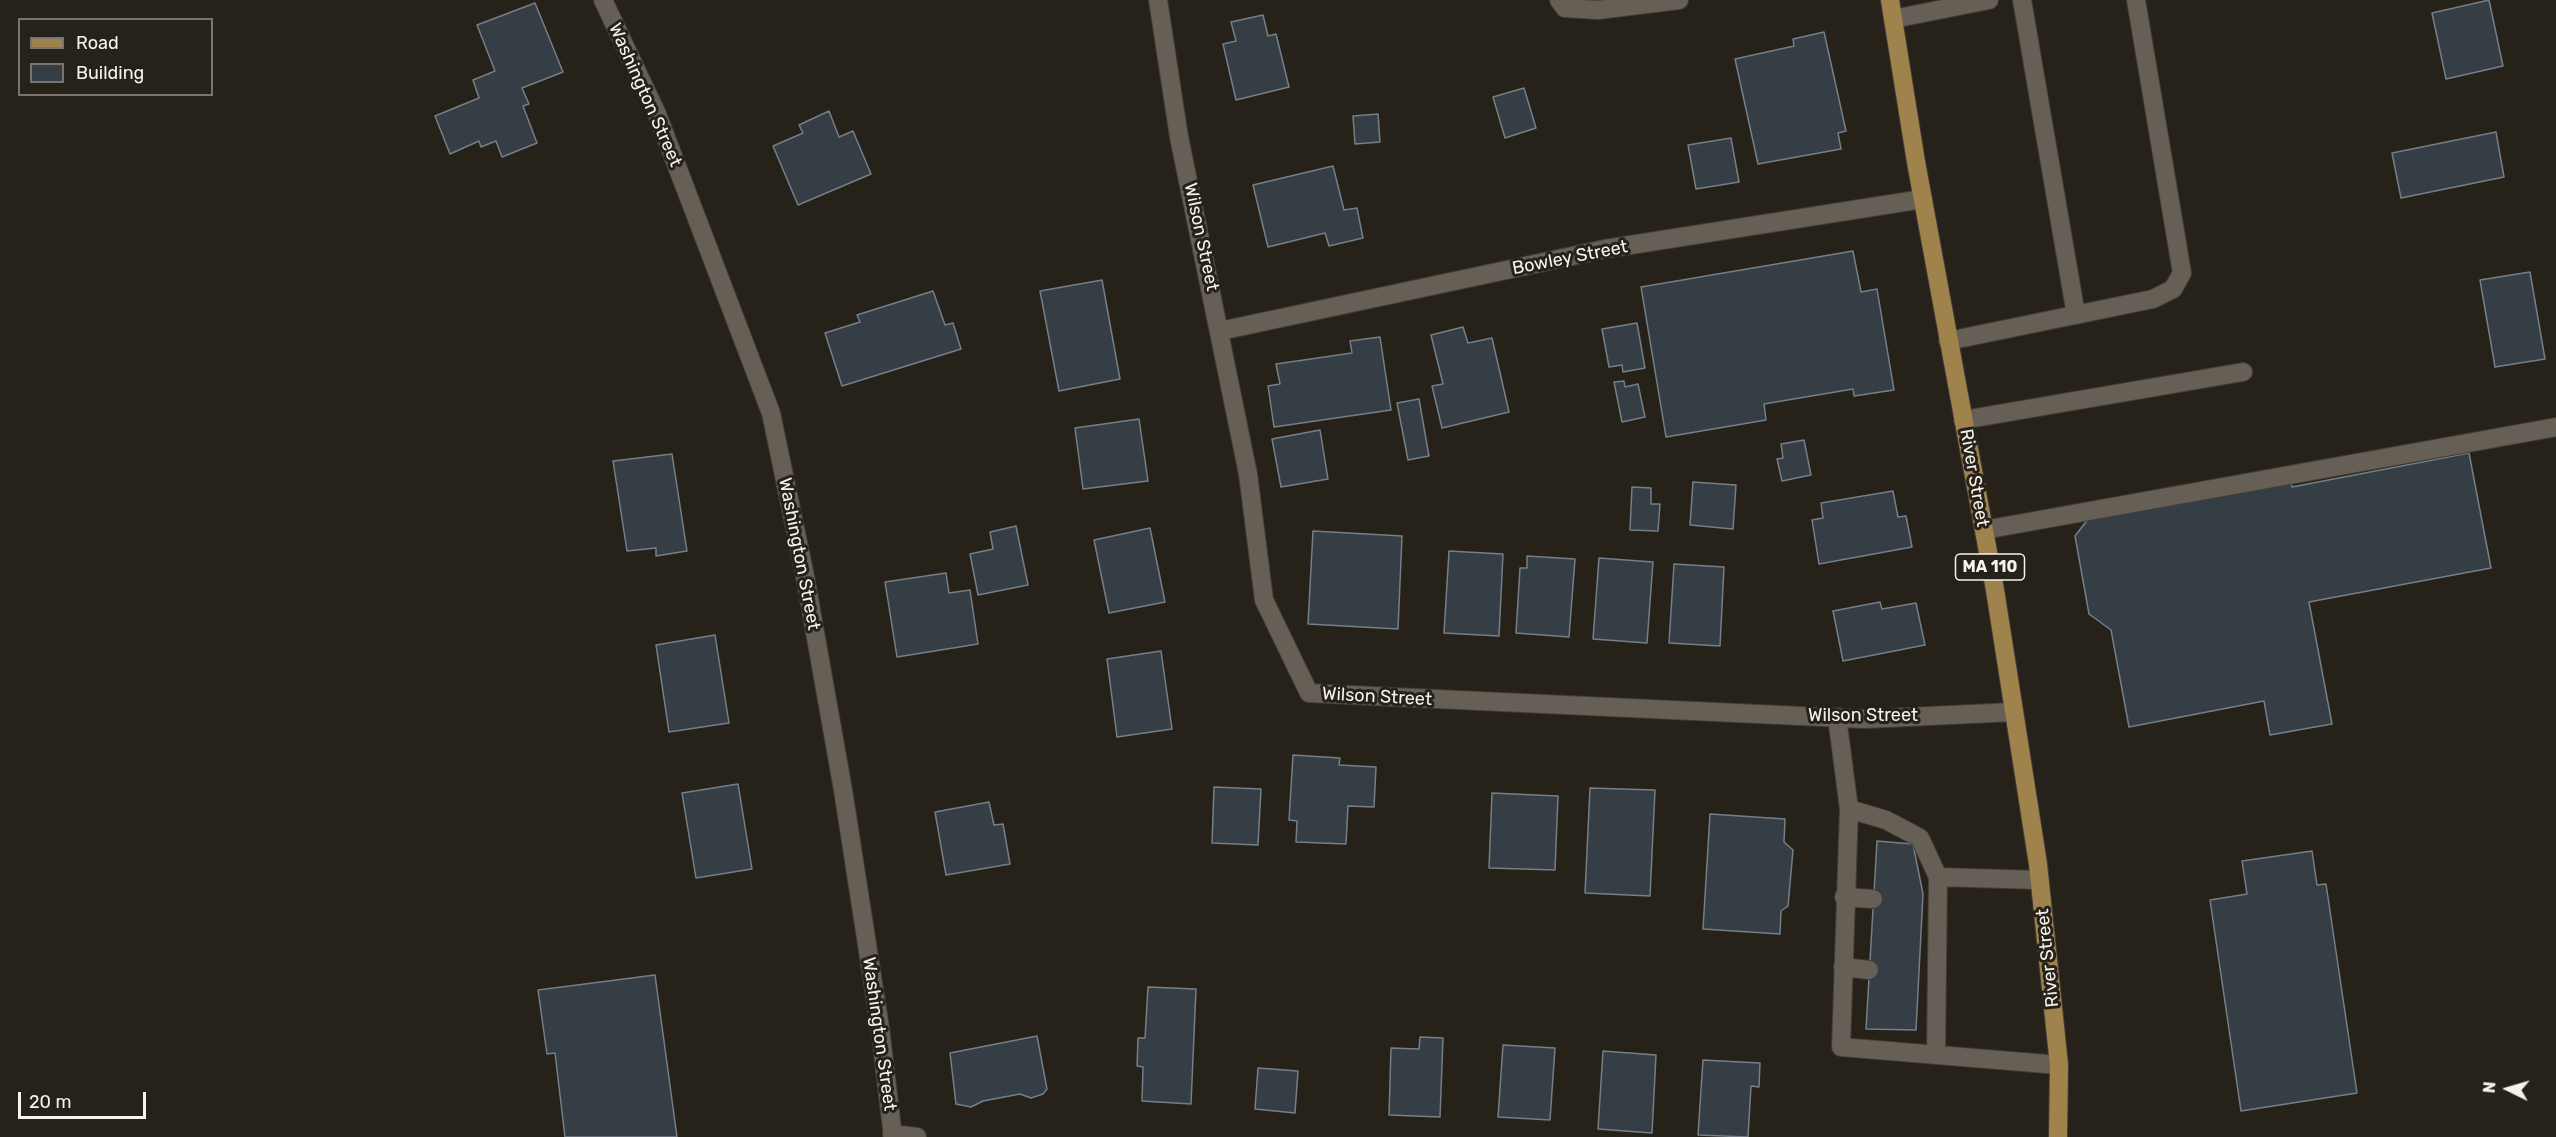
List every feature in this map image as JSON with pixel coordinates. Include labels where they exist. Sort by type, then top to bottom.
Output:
[{"type":"main road","name":"River Street","points":[[1890,0],[1948,341],[1984,530],[2039,880],[2060,1065],[2058,1137]]},
{"type":"street","name":"Washington Street","points":[[603,0],[657,114],[771,413],[805,576],[843,790],[880,1028],[892,1136]]},
{"type":"street","name":"Wilson Street","points":[[1158,0],[1179,137],[1221,331],[1248,474],[1264,600],[1309,693],[1865,719],[2014,712]]},
{"type":"street","points":[[1559,0],[1565,8],[1598,10],[1679,0]]},
{"type":"street","points":[[1893,19],[1989,0]]},
{"type":"street","points":[[2022,0],[2076,315]]},
{"type":"street","points":[[1948,341],[2153,299],[2173,289],[2182,273],[2136,0]]},
{"type":"street","name":"Bowley Street","points":[[1221,331],[1605,249],[1923,199]]},
{"type":"street","points":[[1964,420],[2243,372]]},
{"type":"street","points":[[1984,530],[2556,427]]},
{"type":"street","points":[[1838,717],[1849,809],[1840,1047],[2060,1065]]},
{"type":"street","points":[[1849,809],[1886,820],[1920,838],[1938,877],[1930,904],[1928,976],[1936,1055]]},
{"type":"street","points":[[1938,877],[2039,880]]},
{"type":"street","points":[[1844,897],[1873,899]]},
{"type":"street","points":[[1843,968],[1869,970]]},
{"type":"street","points":[[892,1136],[917,1137]]},
{"type":"building","points":[[2489,0],[2503,66],[2446,79],[2432,13]]},
{"type":"building","points":[[535,3],[563,72],[522,88],[529,104],[523,106],[537,143],[502,157],[496,141],[481,147],[479,141],[450,154],[435,116],[479,98],[473,80],[495,71],[477,25]]},
{"type":"building","points":[[1263,15],[1268,36],[1276,34],[1289,87],[1236,100],[1223,44],[1236,41],[1231,22]]},
{"type":"building","points":[[1824,32],[1846,131],[1838,133],[1841,149],[1758,164],[1735,59],[1794,46],[1793,39]]},
{"type":"building","points":[[1524,88],[1536,128],[1505,138],[1493,97]]},
{"type":"building","points":[[829,111],[839,137],[853,131],[871,174],[798,205],[773,146],[803,133],[799,125]]},
{"type":"building","points":[[1378,114],[1380,142],[1355,144],[1353,116]]},
{"type":"building","points":[[2496,132],[2504,177],[2401,198],[2392,153]]},
{"type":"building","points":[[1731,138],[1739,182],[1696,189],[1688,145]]},
{"type":"building","points":[[1333,166],[1344,210],[1357,208],[1363,238],[1329,246],[1325,233],[1268,247],[1253,185]]},
{"type":"building","points":[[1853,251],[1861,292],[1877,289],[1894,390],[1854,396],[1853,389],[1764,404],[1766,420],[1666,437],[1641,287]]},
{"type":"building","points":[[2530,272],[2545,359],[2495,367],[2480,280]]},
{"type":"building","points":[[1102,280],[1120,379],[1059,391],[1040,291]]},
{"type":"building","points":[[933,291],[945,325],[953,323],[961,349],[842,386],[825,333],[860,322],[857,315]]},
{"type":"building","points":[[1637,323],[1645,368],[1623,372],[1622,365],[1609,367],[1602,329]]},
{"type":"building","points":[[1463,327],[1468,343],[1492,338],[1509,412],[1442,428],[1432,386],[1443,384],[1431,335]]},
{"type":"building","points":[[1380,337],[1391,410],[1274,427],[1268,386],[1280,384],[1276,364],[1352,353],[1350,341]]},
{"type":"building","points":[[1624,381],[1625,387],[1638,384],[1645,417],[1622,422],[1614,382]]},
{"type":"building","points":[[1419,399],[1429,456],[1408,460],[1397,403]]},
{"type":"building","points":[[1139,419],[1148,481],[1083,489],[1075,428]]},
{"type":"building","points":[[1320,430],[1328,479],[1281,487],[1272,439]]},
{"type":"building","points":[[1804,440],[1811,475],[1782,481],[1777,459],[1783,458],[1781,444]]},
{"type":"building","points":[[2469,453],[2491,568],[2309,602],[2332,724],[2270,735],[2264,701],[2129,727],[2111,630],[2089,614],[2075,536],[2092,514],[2290,477],[2292,487]]},
{"type":"building","points":[[672,454],[687,551],[656,556],[656,548],[627,551],[613,461]]},
{"type":"building","points":[[1693,482],[1736,485],[1733,529],[1690,525]]},
{"type":"building","points":[[1632,487],[1651,488],[1651,504],[1660,504],[1658,531],[1630,530]]},
{"type":"building","points":[[1893,491],[1898,517],[1906,516],[1912,547],[1819,564],[1812,520],[1823,518],[1821,503]]},
{"type":"building","points":[[1016,526],[1028,585],[978,595],[970,554],[993,549],[990,532]]},
{"type":"building","points":[[1150,528],[1165,602],[1109,613],[1094,540]]},
{"type":"building","points":[[1313,531],[1402,536],[1398,629],[1308,624]]},
{"type":"building","points":[[1449,551],[1503,554],[1499,636],[1444,633]]},
{"type":"building","points":[[1527,556],[1575,559],[1569,637],[1516,633],[1520,568],[1527,568]]},
{"type":"building","points":[[1599,558],[1653,562],[1647,643],[1593,639]]},
{"type":"building","points":[[1674,564],[1724,567],[1720,646],[1669,643]]},
{"type":"building","points":[[946,573],[949,593],[970,590],[978,644],[897,657],[885,582]]},
{"type":"building","points":[[1880,602],[1882,609],[1916,603],[1925,645],[1843,661],[1833,611]]},
{"type":"building","points":[[715,635],[729,723],[669,732],[656,645]]},
{"type":"building","points":[[1161,651],[1172,729],[1117,737],[1107,659]]},
{"type":"building","points":[[1293,755],[1340,758],[1339,765],[1376,767],[1374,807],[1348,806],[1346,844],[1296,842],[1297,821],[1289,820]]},
{"type":"building","points":[[738,784],[752,869],[696,878],[682,793]]},
{"type":"building","points":[[1214,787],[1261,789],[1258,845],[1212,843]]},
{"type":"building","points":[[1590,788],[1655,790],[1650,896],[1585,893]]},
{"type":"building","points":[[1492,793],[1558,796],[1555,870],[1489,868]]},
{"type":"building","points":[[989,802],[994,825],[1003,824],[1010,864],[946,875],[935,812]]},
{"type":"building","points":[[1710,814],[1785,819],[1784,842],[1793,850],[1788,906],[1781,911],[1780,934],[1703,929]]},
{"type":"building","points":[[1877,841],[1913,844],[1923,894],[1916,1030],[1866,1029]]},
{"type":"building","points":[[2312,851],[2317,885],[2326,884],[2357,1093],[2241,1111],[2210,900],[2247,894],[2242,861]]},
{"type":"building","points":[[655,975],[677,1137],[565,1137],[555,1053],[547,1054],[538,990]]},
{"type":"building","points":[[1148,987],[1196,989],[1191,1104],[1142,1101],[1143,1067],[1137,1066],[1138,1038],[1145,1038]]},
{"type":"building","points":[[1037,1036],[1047,1089],[1043,1094],[1031,1098],[1020,1094],[983,1101],[971,1107],[956,1104],[950,1053]]},
{"type":"building","points":[[1420,1037],[1443,1038],[1440,1117],[1389,1115],[1391,1048],[1419,1049]]},
{"type":"building","points":[[1503,1045],[1555,1048],[1550,1120],[1498,1117]]},
{"type":"building","points":[[1603,1051],[1656,1055],[1652,1133],[1598,1129]]},
{"type":"building","points":[[1703,1060],[1760,1063],[1759,1087],[1751,1086],[1748,1137],[1698,1135]]},
{"type":"building","points":[[1258,1068],[1298,1071],[1295,1113],[1255,1109]]}]
